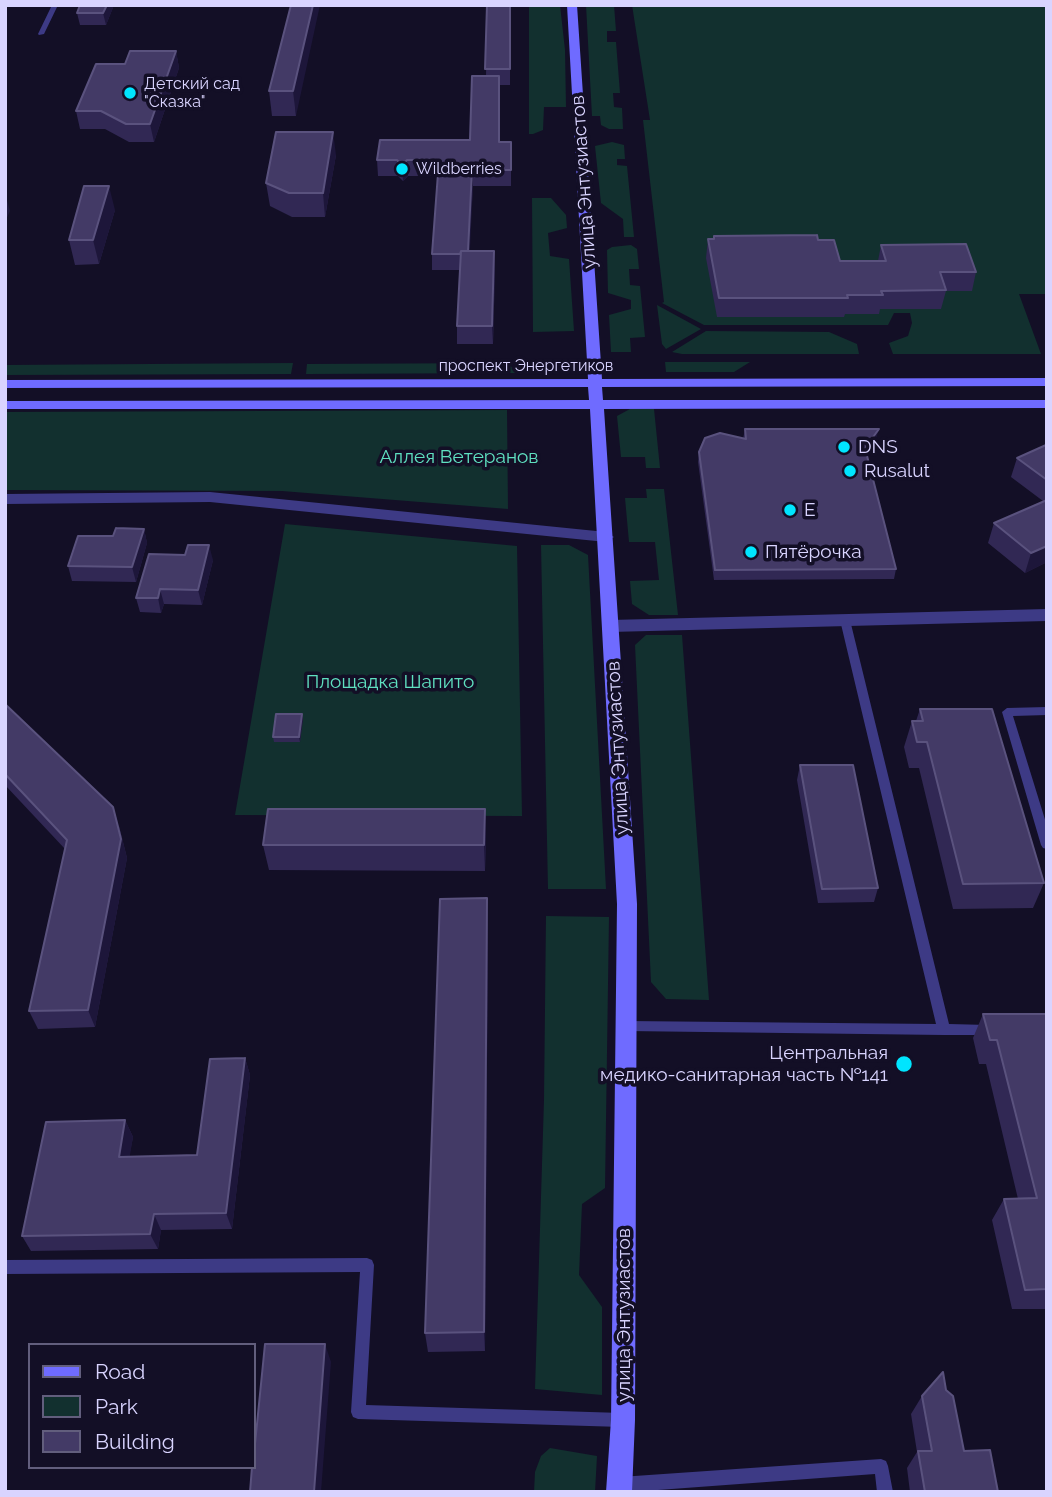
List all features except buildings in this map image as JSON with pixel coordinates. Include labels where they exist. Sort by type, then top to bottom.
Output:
[{"type":"main road","name":"улица Энтузиастов","points":[[572,5],[627,904],[623,1420],[619,1489]]},
{"type":"main road","name":"проспект Энергетиков","points":[[5,384],[1047,382]]},
{"type":"main road","name":"проспект Энергетиков","points":[[5,405],[1047,404]]},
{"type":"street","points":[[5,499],[210,497],[606,537]]},
{"type":"street","points":[[610,626],[1047,615]]},
{"type":"lane","points":[[41,34],[55,5]]},
{"type":"lane","points":[[845,620],[944,1030]]},
{"type":"lane","points":[[1047,711],[1007,712],[1047,845]]},
{"type":"lane","points":[[626,1026],[995,1030]]},
{"type":"lane","points":[[5,1266],[367,1265],[358,1412],[623,1420]]},
{"type":"lane","points":[[619,1489],[881,1466],[885,1492]]},
{"type":"green space","points":[[529,5],[560,5],[565,50],[566,107],[544,107],[543,130],[533,134],[529,134]]},
{"type":"green space","points":[[586,5],[614,5],[616,31],[607,31],[607,42],[616,42],[620,93],[613,93],[614,107],[622,108],[623,129],[609,129],[601,125],[600,116],[592,116]]},
{"type":"green space","points":[[632,5],[1047,5],[1047,294],[1019,294],[1041,354],[893,354],[889,343],[908,336],[912,323],[910,313],[894,313],[888,325],[704,325],[662,303],[643,120],[650,120]]},
{"type":"green space","points":[[612,142],[624,145],[625,159],[617,159],[617,165],[627,166],[634,237],[624,237],[623,219],[601,203],[595,146]]},
{"type":"green space","points":[[532,198],[551,198],[566,215],[567,228],[548,233],[550,256],[569,259],[574,331],[533,332]]},
{"type":"green space","points":[[631,245],[637,249],[639,269],[629,269],[630,285],[640,286],[645,337],[630,338],[631,352],[611,352],[609,315],[631,309],[631,300],[608,293],[607,250]]},
{"type":"green space","points":[[657,305],[701,329],[666,349],[662,344]]},
{"type":"green space","points":[[706,331],[829,332],[857,344],[859,354],[672,352]]},
{"type":"green space","points":[[665,362],[750,362],[734,372],[666,372]]},
{"type":"green space","points":[[293,363],[291,374],[5,375],[5,365]]},
{"type":"green space","points":[[506,363],[515,369],[515,373],[306,374],[307,364]]},
{"type":"green space","points":[[630,409],[654,409],[660,468],[646,468],[645,457],[621,457],[617,416]]},
{"type":"green space","name":"Аллея Ветеранов","points":[[507,410],[508,509],[282,491],[5,490],[5,412]]},
{"type":"green space","points":[[646,489],[664,489],[678,615],[649,615],[632,604],[630,581],[659,580],[655,542],[629,542],[625,498],[647,498]]},
{"type":"green space","name":"Площадка Шапито","points":[[285,524],[517,546],[522,816],[235,815]]},
{"type":"green space","points":[[541,545],[569,545],[588,555],[606,889],[548,889]]},
{"type":"green space","points":[[646,635],[682,635],[709,1000],[666,999],[651,982],[635,645]]},
{"type":"green space","points":[[546,916],[609,917],[605,1188],[582,1204],[579,1275],[602,1307],[602,1395],[535,1389],[544,1100]]},
{"type":"green space","points":[[550,1448],[597,1456],[595,1492],[534,1492],[535,1472],[541,1456]]},
{"type":"place","name":"Детский сад \"Сказка\"","points":[[130,93]]},
{"type":"place","name":"Wildberries","points":[[402,169]]},
{"type":"place","name":"DNS","points":[[844,447]]},
{"type":"place","name":"Rusalut","points":[[850,471]]},
{"type":"place","name":"Е","points":[[790,510]]},
{"type":"place","name":"Пятёрочка","points":[[751,552]]},
{"type":"place","name":"Центральная медико-санитарная часть №141","points":[[904,1064]]}]
